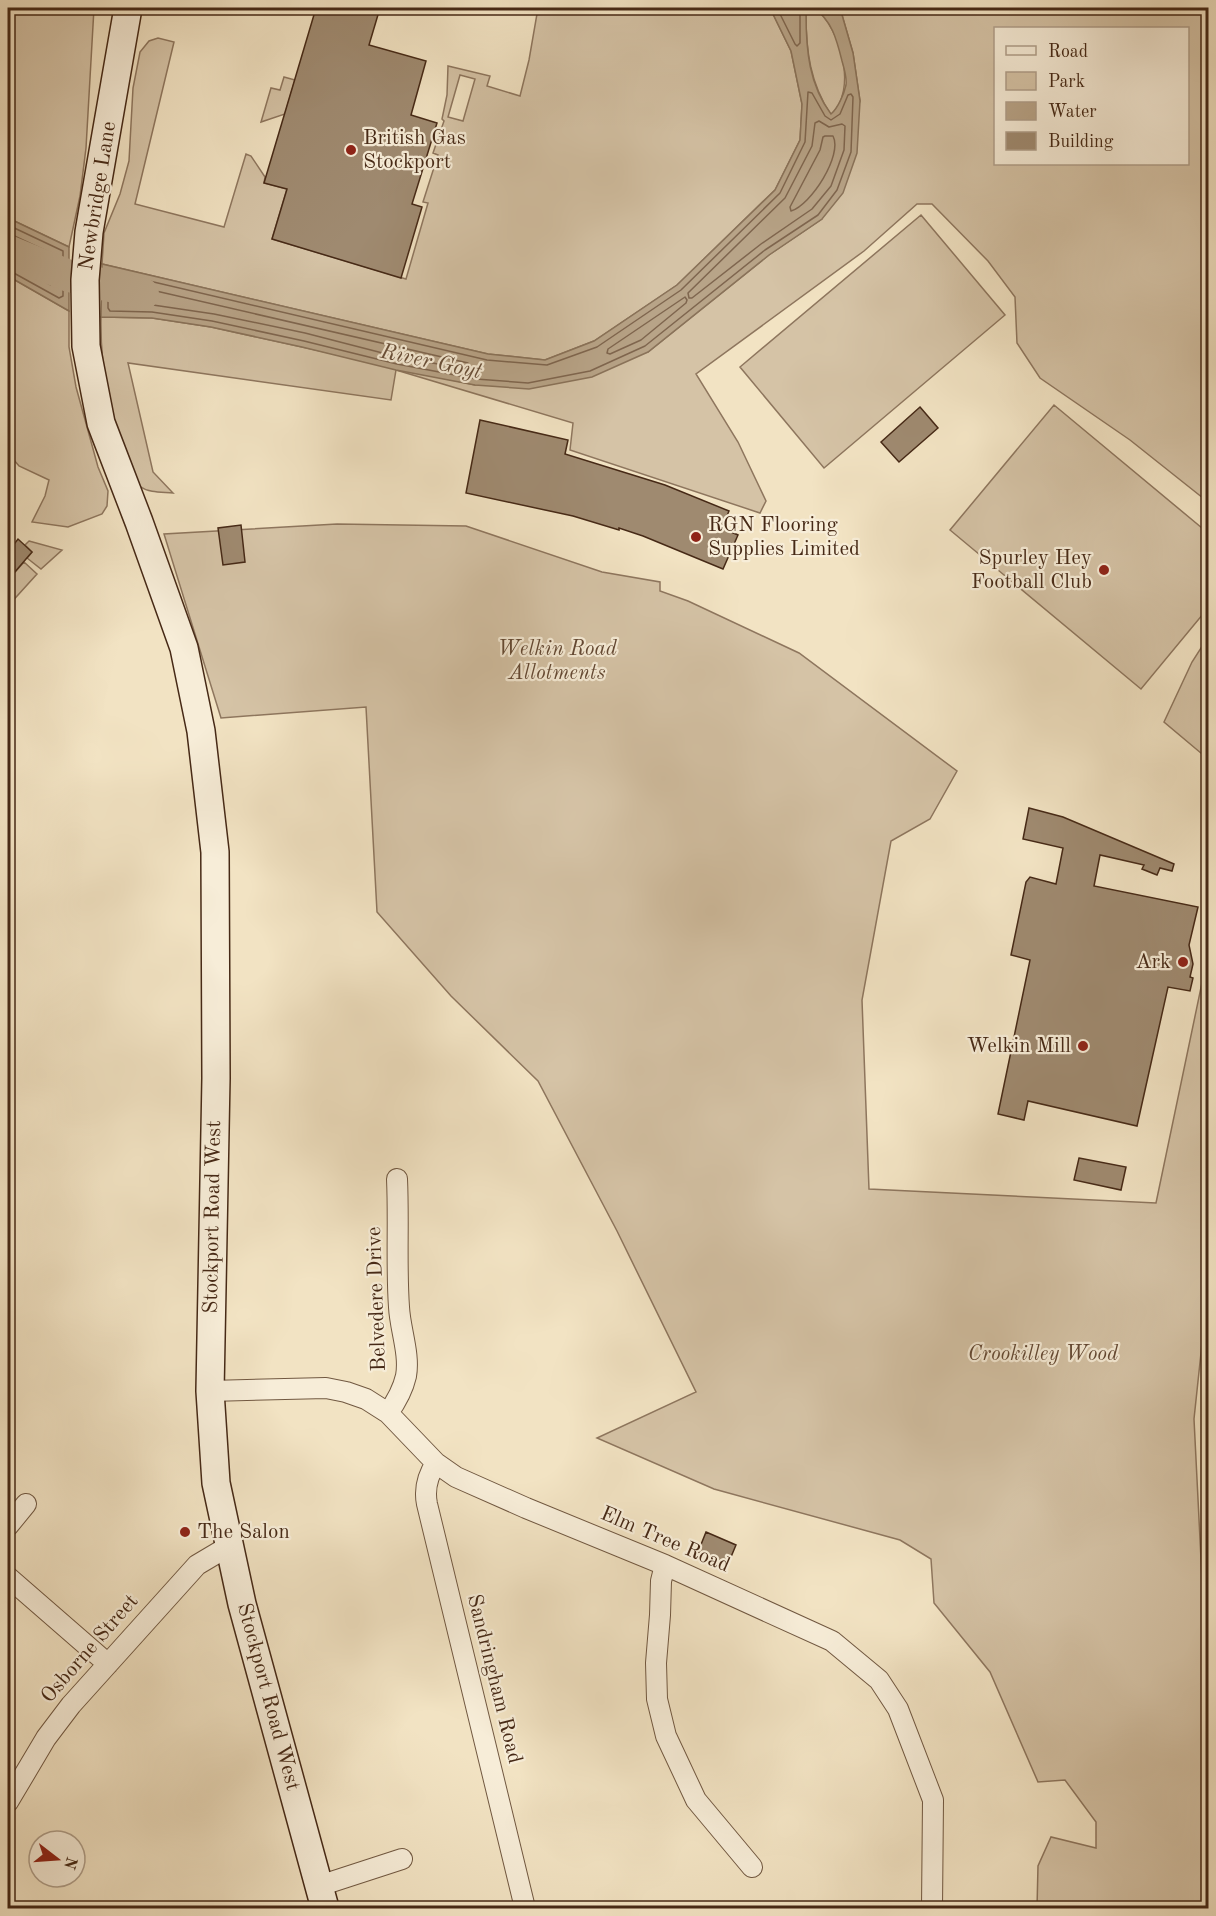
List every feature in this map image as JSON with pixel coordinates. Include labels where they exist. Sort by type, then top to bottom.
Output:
[{"type":"main road","name":"Newbridge Lane","points":[[128,8],[89,232],[85,280],[85,320],[90,369],[101,423],[139,522]]},
{"type":"main road","name":"Stockport Road West","points":[[139,522],[184,648],[201,730],[215,852],[216,1078],[210,1390],[216,1483],[242,1604],[322,1897]]},
{"type":"street","name":"Belvedere Drive","points":[[388,1413],[399,1394],[406,1376],[407,1365],[399,1318],[397,1287],[397,1179]]},
{"type":"street","name":"Elm Tree Road","points":[[210,1390],[326,1388],[366,1399],[388,1413],[436,1463],[456,1477],[665,1565],[832,1641],[879,1680],[898,1708],[933,1800],[932,1908]]},
{"type":"street","name":"Sandringham Road","points":[[436,1463],[430,1472],[427,1504],[525,1908]]},
{"type":"street","points":[[8,1526],[26,1504]]},
{"type":"street","name":"Osborne Street","points":[[8,1802],[46,1738],[71,1704],[197,1565],[229,1546]]},
{"type":"street","points":[[665,1565],[661,1581],[656,1663],[657,1699],[666,1736],[696,1800],[752,1867]]},
{"type":"street","points":[[8,1577],[108,1664]]},
{"type":"street","points":[[322,1897],[402,1858]]},
{"type":"green space","points":[[8,8],[94,8],[86,148],[80,196],[69,247],[8,218]]},
{"type":"green space","points":[[538,8],[770,8],[791,51],[802,104],[800,140],[775,190],[677,285],[594,341],[545,360],[488,354],[102,264],[104,233],[120,194],[129,161],[133,88],[140,52],[149,41],[158,38],[174,42],[135,204],[224,227],[246,154],[251,156],[265,177],[264,183],[287,189],[272,239],[406,279],[428,203],[423,202],[438,155],[433,153],[444,121],[442,119],[447,95],[448,66],[490,76],[487,86],[520,96]],"holes":[[[460,75],[475,79],[463,121],[448,117]]]},
{"type":"green space","points":[[814,8],[832,29],[843,59],[844,90],[839,104],[831,115],[818,91],[808,54],[806,14],[808,10]]},
{"type":"green space","points":[[840,8],[1072,8],[1078,11],[1080,8],[1208,8],[1208,502],[1130,440],[1040,378],[1017,343],[1015,297],[988,261],[932,204],[917,204],[864,251],[696,374],[738,442],[766,501],[760,513],[570,450],[573,423],[396,370],[391,400],[128,363],[153,472],[173,493],[148,490],[137,482],[116,427],[104,373],[101,317],[152,318],[211,327],[475,385],[648,352],[769,255],[822,219],[860,101],[853,53]]},
{"type":"green space","points":[[284,77],[295,80],[285,114],[261,122],[271,88],[280,90]]},
{"type":"green space","points":[[921,215],[1005,315],[824,468],[740,367]]},
{"type":"green space","points":[[8,276],[69,311],[69,347],[76,387],[98,467],[108,491],[107,506],[102,514],[68,527],[32,522],[45,496],[49,480],[19,466],[8,453]]},
{"type":"green space","name":"Spurley Hey Football Club","points":[[1054,405],[1208,533],[1208,608],[1141,689],[950,530]]},
{"type":"green space","points":[[337,524],[466,526],[602,572],[660,582],[660,591],[688,601],[799,653],[957,771],[930,819],[891,841],[862,1000],[869,1189],[1156,1203],[1208,954],[1208,1287],[1194,1419],[1204,1619],[1208,1639],[1208,1908],[1037,1908],[1038,1866],[1051,1837],[1096,1848],[1096,1822],[1065,1780],[1038,1782],[990,1672],[934,1603],[931,1559],[900,1540],[714,1489],[597,1438],[696,1392],[617,1231],[538,1081],[451,996],[377,912],[366,707],[221,718],[164,534]]},
{"type":"green space","points":[[29,541],[62,550],[41,569],[27,558],[32,552],[25,545]]},
{"type":"green space","points":[[24,562],[37,574],[8,606],[8,580]]},
{"type":"green space","points":[[1208,637],[1208,759],[1164,722],[1192,662]]},
{"type":"water","points":[[770,8],[814,8],[840,8],[853,53],[860,101],[857,153],[843,193],[822,219],[769,255],[648,352],[592,377],[529,389],[475,385],[396,370],[211,327],[152,318],[101,317],[102,264],[488,354],[545,360],[594,341],[677,285],[775,190],[800,140],[802,104],[791,51]],"holes":[[[814,8],[820,13],[836,39],[846,79],[842,97],[831,114],[813,79],[808,54],[806,14],[808,10]]]},
{"type":"water","points":[[8,218],[69,247],[69,311],[8,276]]},
{"type":"building","name":"British Gas Stockport","points":[[316,8],[380,8],[369,45],[426,61],[411,115],[437,123],[412,204],[422,207],[401,278],[272,239],[287,189],[264,183]]},
{"type":"building","points":[[920,407],[938,428],[899,462],[881,442]]},
{"type":"building","points":[[480,420],[568,440],[565,454],[665,485],[729,511],[722,528],[738,535],[723,569],[619,528],[619,530],[573,516],[466,493]]},
{"type":"building","points":[[241,525],[245,562],[223,565],[218,528]]},
{"type":"building","points":[[8,537],[15,543],[18,539],[32,552],[8,580]]},
{"type":"building","name":"Welkin Mill","points":[[1029,808],[1063,817],[1174,864],[1172,871],[1160,868],[1157,875],[1142,869],[1144,865],[1100,855],[1094,886],[1198,907],[1189,945],[1193,964],[1190,991],[1168,987],[1137,1126],[1028,1101],[1024,1120],[998,1114],[1030,960],[1011,955],[1026,882],[1030,877],[1056,884],[1063,848],[1023,839]]},
{"type":"building","points":[[1079,1158],[1126,1167],[1121,1190],[1074,1180]]},
{"type":"building","points":[[706,1532],[736,1545],[728,1564],[698,1552]]},
{"type":"waterway","name":"River Goyt","points":[[8,251],[69,276],[143,294]]},
{"type":"place","name":"British Gas Stockport","points":[[351,150]]},
{"type":"place","name":"RGN Flooring Supplies Limited","points":[[696,537]]},
{"type":"place","name":"Spurley Hey Football Club","points":[[1104,570]]},
{"type":"place","name":"Ark","points":[[1183,962]]},
{"type":"place","name":"Welkin Mill","points":[[1083,1046]]},
{"type":"place","name":"The Salon","points":[[185,1532]]},
{"type":"park label","name":"Welkin Road Allotments","points":[[557,661]]},
{"type":"park label","name":"Crookilley Wood","points":[[1043,1354]]}]
